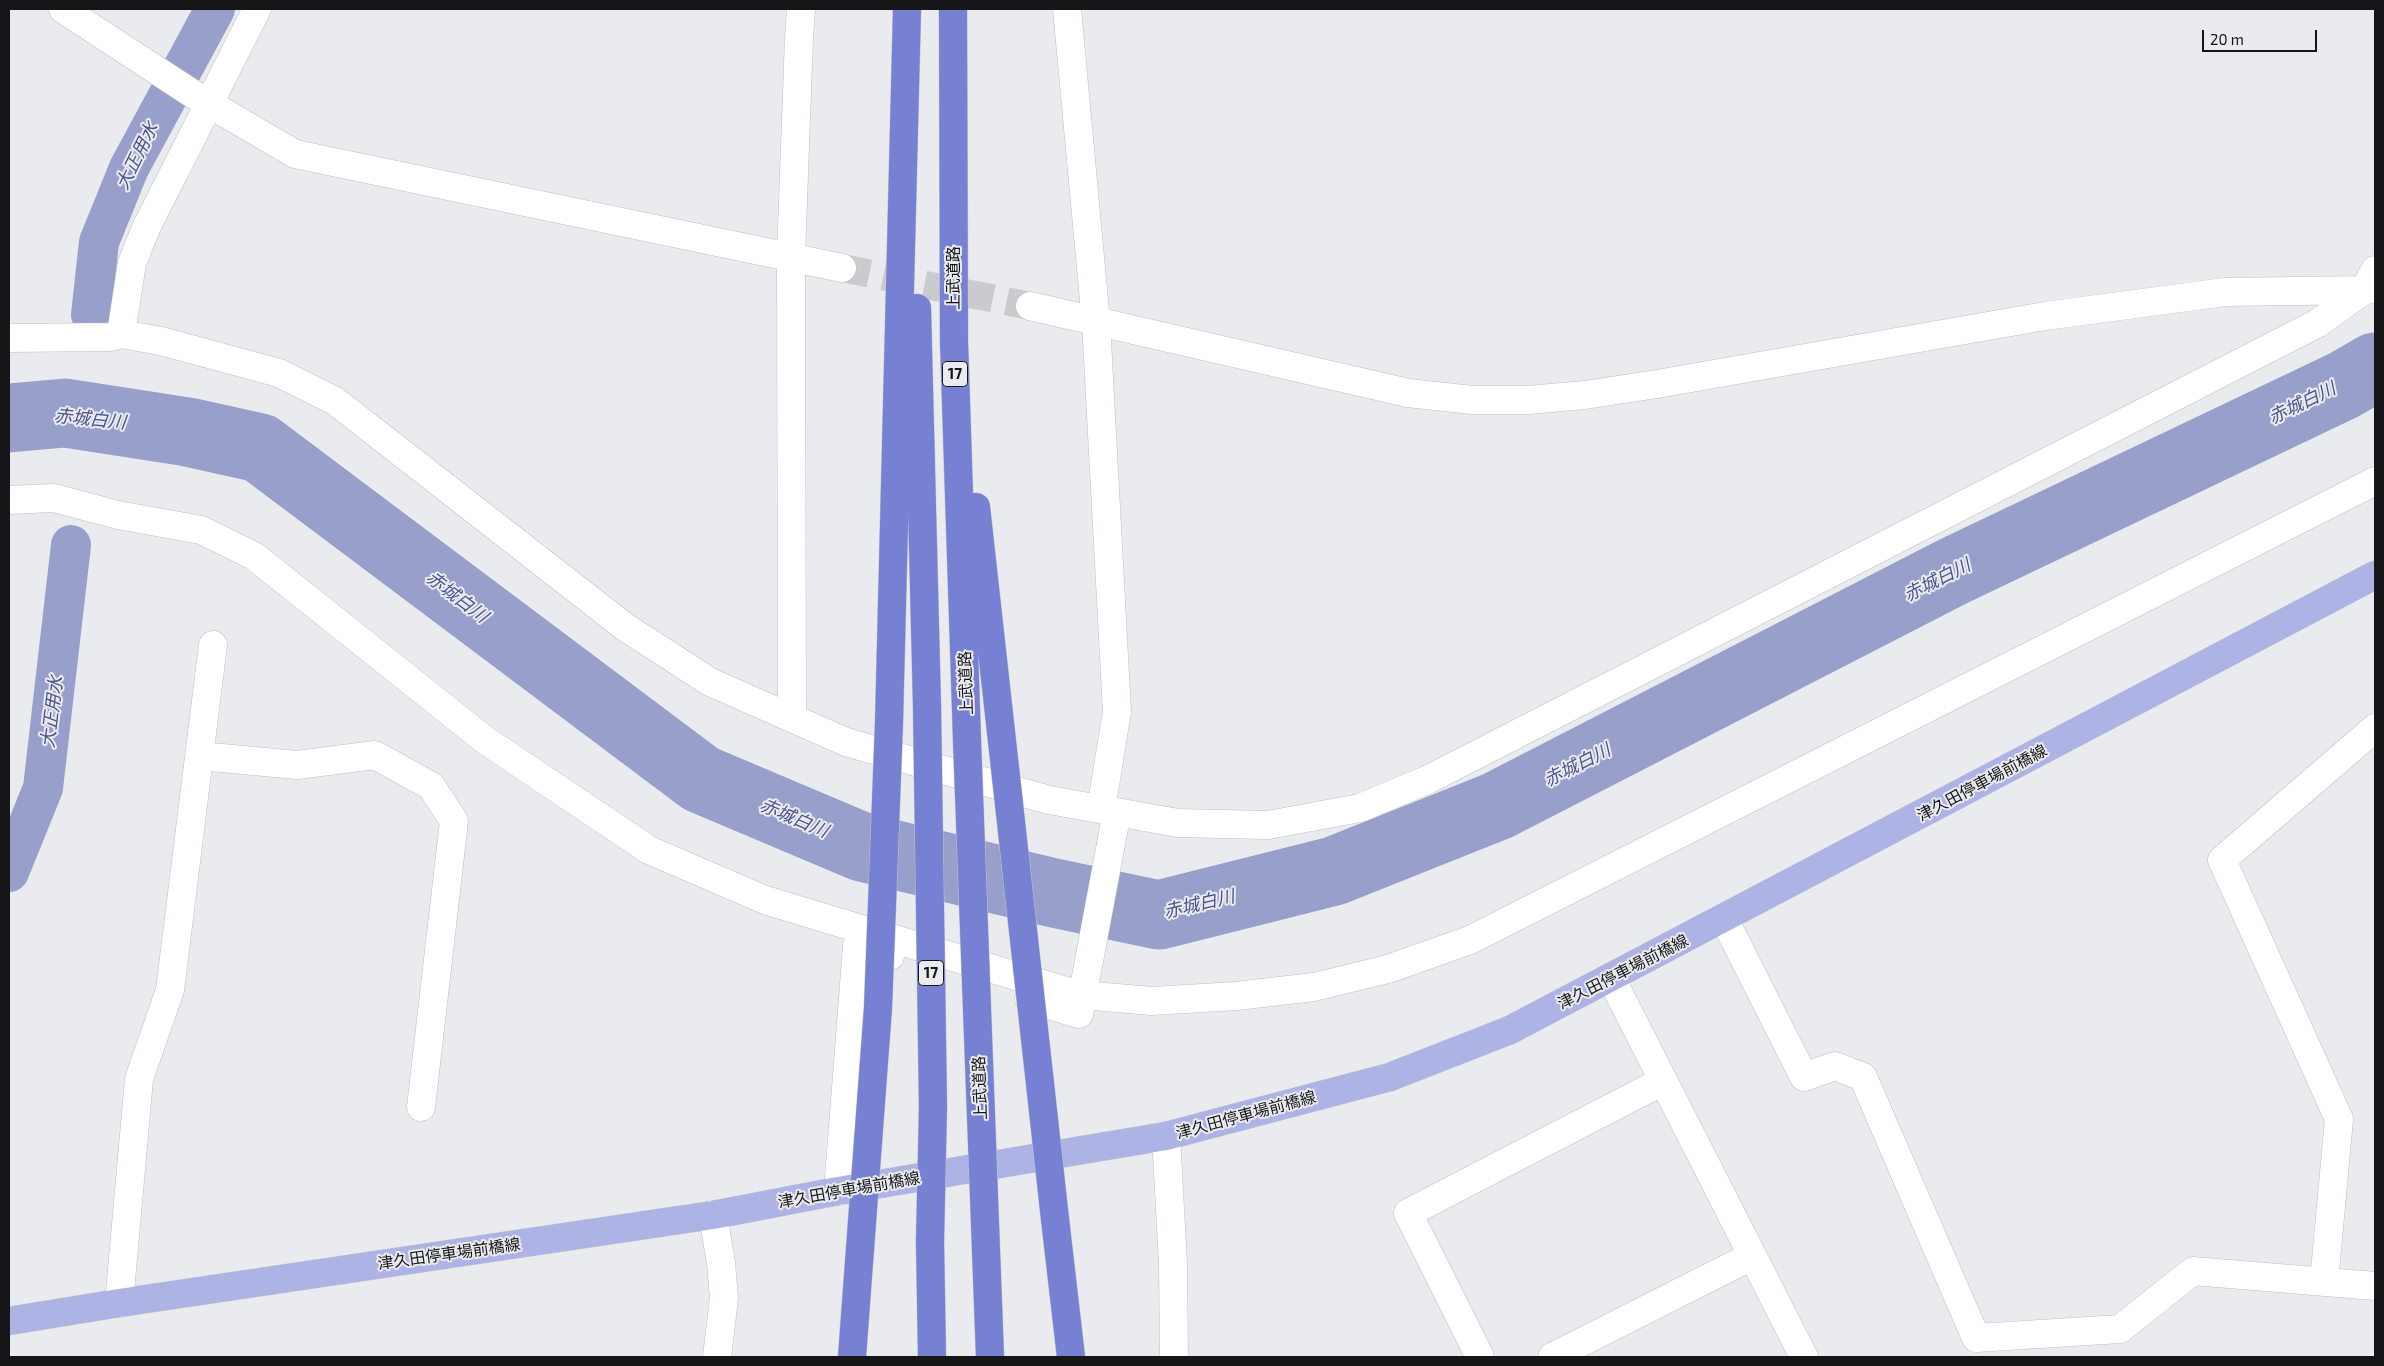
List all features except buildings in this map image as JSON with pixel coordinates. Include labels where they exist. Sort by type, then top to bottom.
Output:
[{"type":"highway","name":"17","points":[[908,9],[927,706],[932,1107],[930,1241],[932,1357]]},
{"type":"highway","name":"17","points":[[852,1357],[878,1008],[889,723],[908,9]]},
{"type":"highway","name":"上武道路","points":[[953,9],[954,342],[990,1357]]},
{"type":"highway","name":"17","points":[[954,342],[974,491],[1071,1357]]},
{"type":"main road","name":"津久田停車場前橋線","points":[[9,1321],[713,1215],[838,1191],[1166,1136],[1390,1077],[1510,1030],[2375,575]]},
{"type":"street","points":[[63,9],[201,100],[295,154],[842,268]]},
{"type":"street","points":[[121,334],[132,263],[146,228],[201,100],[257,9]]},
{"type":"street","points":[[792,717],[791,256],[798,38],[802,9]]},
{"type":"street","points":[[838,1191],[857,946],[1079,1014],[1110,817],[1117,712],[1096,322],[1067,9]]},
{"type":"street","points":[[1030,306],[1408,393],[1472,400],[1528,400],[1586,395],[1657,384],[2046,316],[2225,292],[2371,283]]},
{"type":"street","points":[[9,338],[110,337],[121,334],[161,342],[279,373],[334,401],[625,627],[710,682],[846,742],[1110,817],[1178,823],[1268,825],[1360,808],[1429,779],[2318,323],[2371,283]]},
{"type":"street","points":[[9,500],[54,498],[118,515],[201,530],[254,556],[491,745],[648,850],[765,900],[1083,989],[1152,1001],[1236,996],[1314,987],[1388,969],[1470,940],[2375,481]]},
{"type":"street","points":[[119,1303],[139,1079],[170,990],[213,645]]},
{"type":"street","points":[[2324,1282],[2339,1118],[2222,860],[2375,728]]},
{"type":"street","points":[[200,756],[297,765],[375,755],[430,786],[454,821],[421,1106]]},
{"type":"street","points":[[1724,919],[1804,1077],[1835,1066],[1862,1077],[1976,1338],[2120,1329],[2193,1271],[2375,1286]]},
{"type":"street","points":[[1611,978],[1804,1357]]},
{"type":"street","points":[[1480,1357],[1408,1213],[1663,1082]]},
{"type":"street","points":[[1166,1136],[1173,1263],[1174,1357]]},
{"type":"street","points":[[713,1215],[721,1263],[724,1298],[717,1357]]},
{"type":"street","points":[[1552,1357],[1752,1256]]},
{"type":"waterway","name":"大正用水","points":[[91,315],[99,242],[129,168],[215,9]]},
{"type":"waterway","name":"赤城白川","points":[[9,418],[65,413],[188,432],[260,448],[701,779],[862,847],[1054,893],[1159,915],[1334,871],[1497,806],[1954,571],[2344,385],[2375,367]]},
{"type":"waterway","name":"大正用水","points":[[9,872],[43,788],[71,545]]},
{"type":"tunnel","points":[[842,268],[1030,306]]}]
